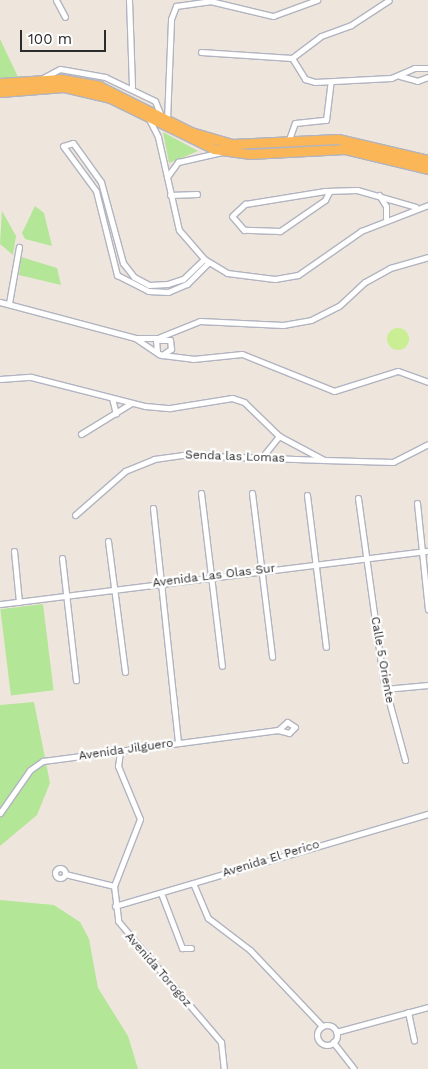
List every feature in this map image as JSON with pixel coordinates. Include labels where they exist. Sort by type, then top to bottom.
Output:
[{"type":"highway","points":[[0,83],[41,79],[99,86],[164,119],[232,144],[353,141],[428,160]]},
{"type":"highway","points":[[0,92],[64,87],[110,98],[193,142],[227,151],[345,149],[428,169]]},
{"type":"street","points":[[56,0],[64,17]]},
{"type":"street","points":[[130,0],[132,87]]},
{"type":"street","points":[[164,119],[168,96],[171,19],[176,6],[210,1],[274,16],[316,0]]},
{"type":"street","points":[[202,52],[292,58],[321,36],[350,25],[389,0]]},
{"type":"street","points":[[292,58],[305,79],[331,82],[400,76],[417,81],[428,77]]},
{"type":"street","points":[[400,76],[414,68],[428,68]]},
{"type":"street","points":[[41,79],[66,69],[132,87],[155,101],[164,119]]},
{"type":"street","points":[[288,143],[295,123],[326,120],[331,82]]},
{"type":"street","points":[[155,101],[168,96]]},
{"type":"street","points":[[149,119],[167,177],[179,230],[206,261],[240,277],[298,275],[386,218],[428,205]]},
{"type":"street","points":[[73,143],[101,182],[123,263],[134,277],[150,285],[168,284],[183,279],[206,261],[187,284],[168,292],[148,291],[117,275],[96,191],[63,146],[73,143]]},
{"type":"street","points":[[167,177],[178,162],[227,151]]},
{"type":"street","points":[[329,192],[325,200],[280,231],[244,230],[232,216],[245,204],[329,192],[357,190],[417,207]]},
{"type":"street","points":[[170,195],[196,194]]},
{"type":"street","points":[[378,195],[386,206],[386,218]]},
{"type":"street","points":[[9,303],[19,247]]},
{"type":"street","points":[[0,302],[135,338],[159,338],[200,321],[283,325],[311,320],[339,306],[390,268],[428,257]]},
{"type":"street","points":[[160,354],[171,344],[178,330]]},
{"type":"street","points":[[135,338],[160,354],[182,358],[242,354],[334,391],[398,371],[428,382]]},
{"type":"street","points":[[159,338],[171,344],[182,358]]},
{"type":"street","points":[[159,338],[154,346],[160,354]]},
{"type":"street","points":[[0,379],[31,377],[130,404],[170,408],[232,398],[244,402],[279,436],[324,460]]},
{"type":"street","points":[[112,398],[116,414]]},
{"type":"street","points":[[81,434],[130,404]]},
{"type":"street","points":[[263,456],[279,436]]},
{"type":"street","name":"Senda las Lomas","points":[[75,515],[139,463],[182,454],[393,462],[428,444]]},
{"type":"street","points":[[201,493],[222,666]]},
{"type":"street","points":[[252,493],[272,657]]},
{"type":"street","points":[[307,495],[313,564],[326,647]]},
{"type":"street","name":"Calle 5 Oriente","points":[[358,498],[385,689],[405,760]]},
{"type":"street","points":[[417,503],[426,552],[428,609]]},
{"type":"street","points":[[153,508],[159,584],[178,742]]},
{"type":"street","points":[[108,541],[125,672]]},
{"type":"street","points":[[14,551],[19,602]]},
{"type":"street","name":"Avenida Las Olas Sur","points":[[0,604],[260,570],[426,552]]},
{"type":"street","points":[[62,558],[76,680]]},
{"type":"street","points":[[385,689],[428,685]]},
{"type":"street","name":"Avenida Jilguero","points":[[0,813],[30,770],[43,761],[278,730]]},
{"type":"street","name":"Avenida Torogoz","points":[[120,752],[118,766],[140,819],[114,886],[115,906],[123,931],[221,1042],[224,1069]]},
{"type":"street","name":"Avenida El Perico","points":[[115,906],[428,814]]},
{"type":"street","points":[[65,874],[114,886]]},
{"type":"street","points":[[193,883],[208,918],[250,950],[322,1026],[330,1026],[336,1032]]},
{"type":"street","points":[[161,893],[182,948],[191,948]]},
{"type":"street","points":[[336,1032],[428,1007]]},
{"type":"street","points":[[408,1012],[414,1040]]},
{"type":"street","points":[[322,1026],[319,1040],[333,1042],[354,1069]]},
{"type":"street","points":[[333,1042],[336,1032]]},
{"type":"green space","points":[[0,39],[18,77],[0,80]]},
{"type":"green space","points":[[163,132],[198,151],[169,163]]},
{"type":"green space","points":[[35,206],[44,213],[52,246],[25,239],[22,233]]},
{"type":"green space","points":[[2,211],[16,236],[13,255],[0,244]]},
{"type":"green space","points":[[21,257],[57,268],[61,285],[19,275]]},
{"type":"green space","points":[[398,328],[406,331],[409,339],[406,347],[398,350],[390,347],[387,339],[390,331]]},
{"type":"green space","points":[[43,604],[54,690],[11,696],[0,609]]},
{"type":"green space","points":[[34,702],[50,783],[37,815],[0,846],[0,705]]},
{"type":"green space","points":[[0,900],[54,905],[80,922],[89,939],[98,988],[128,1036],[138,1069],[0,1069]]}]
